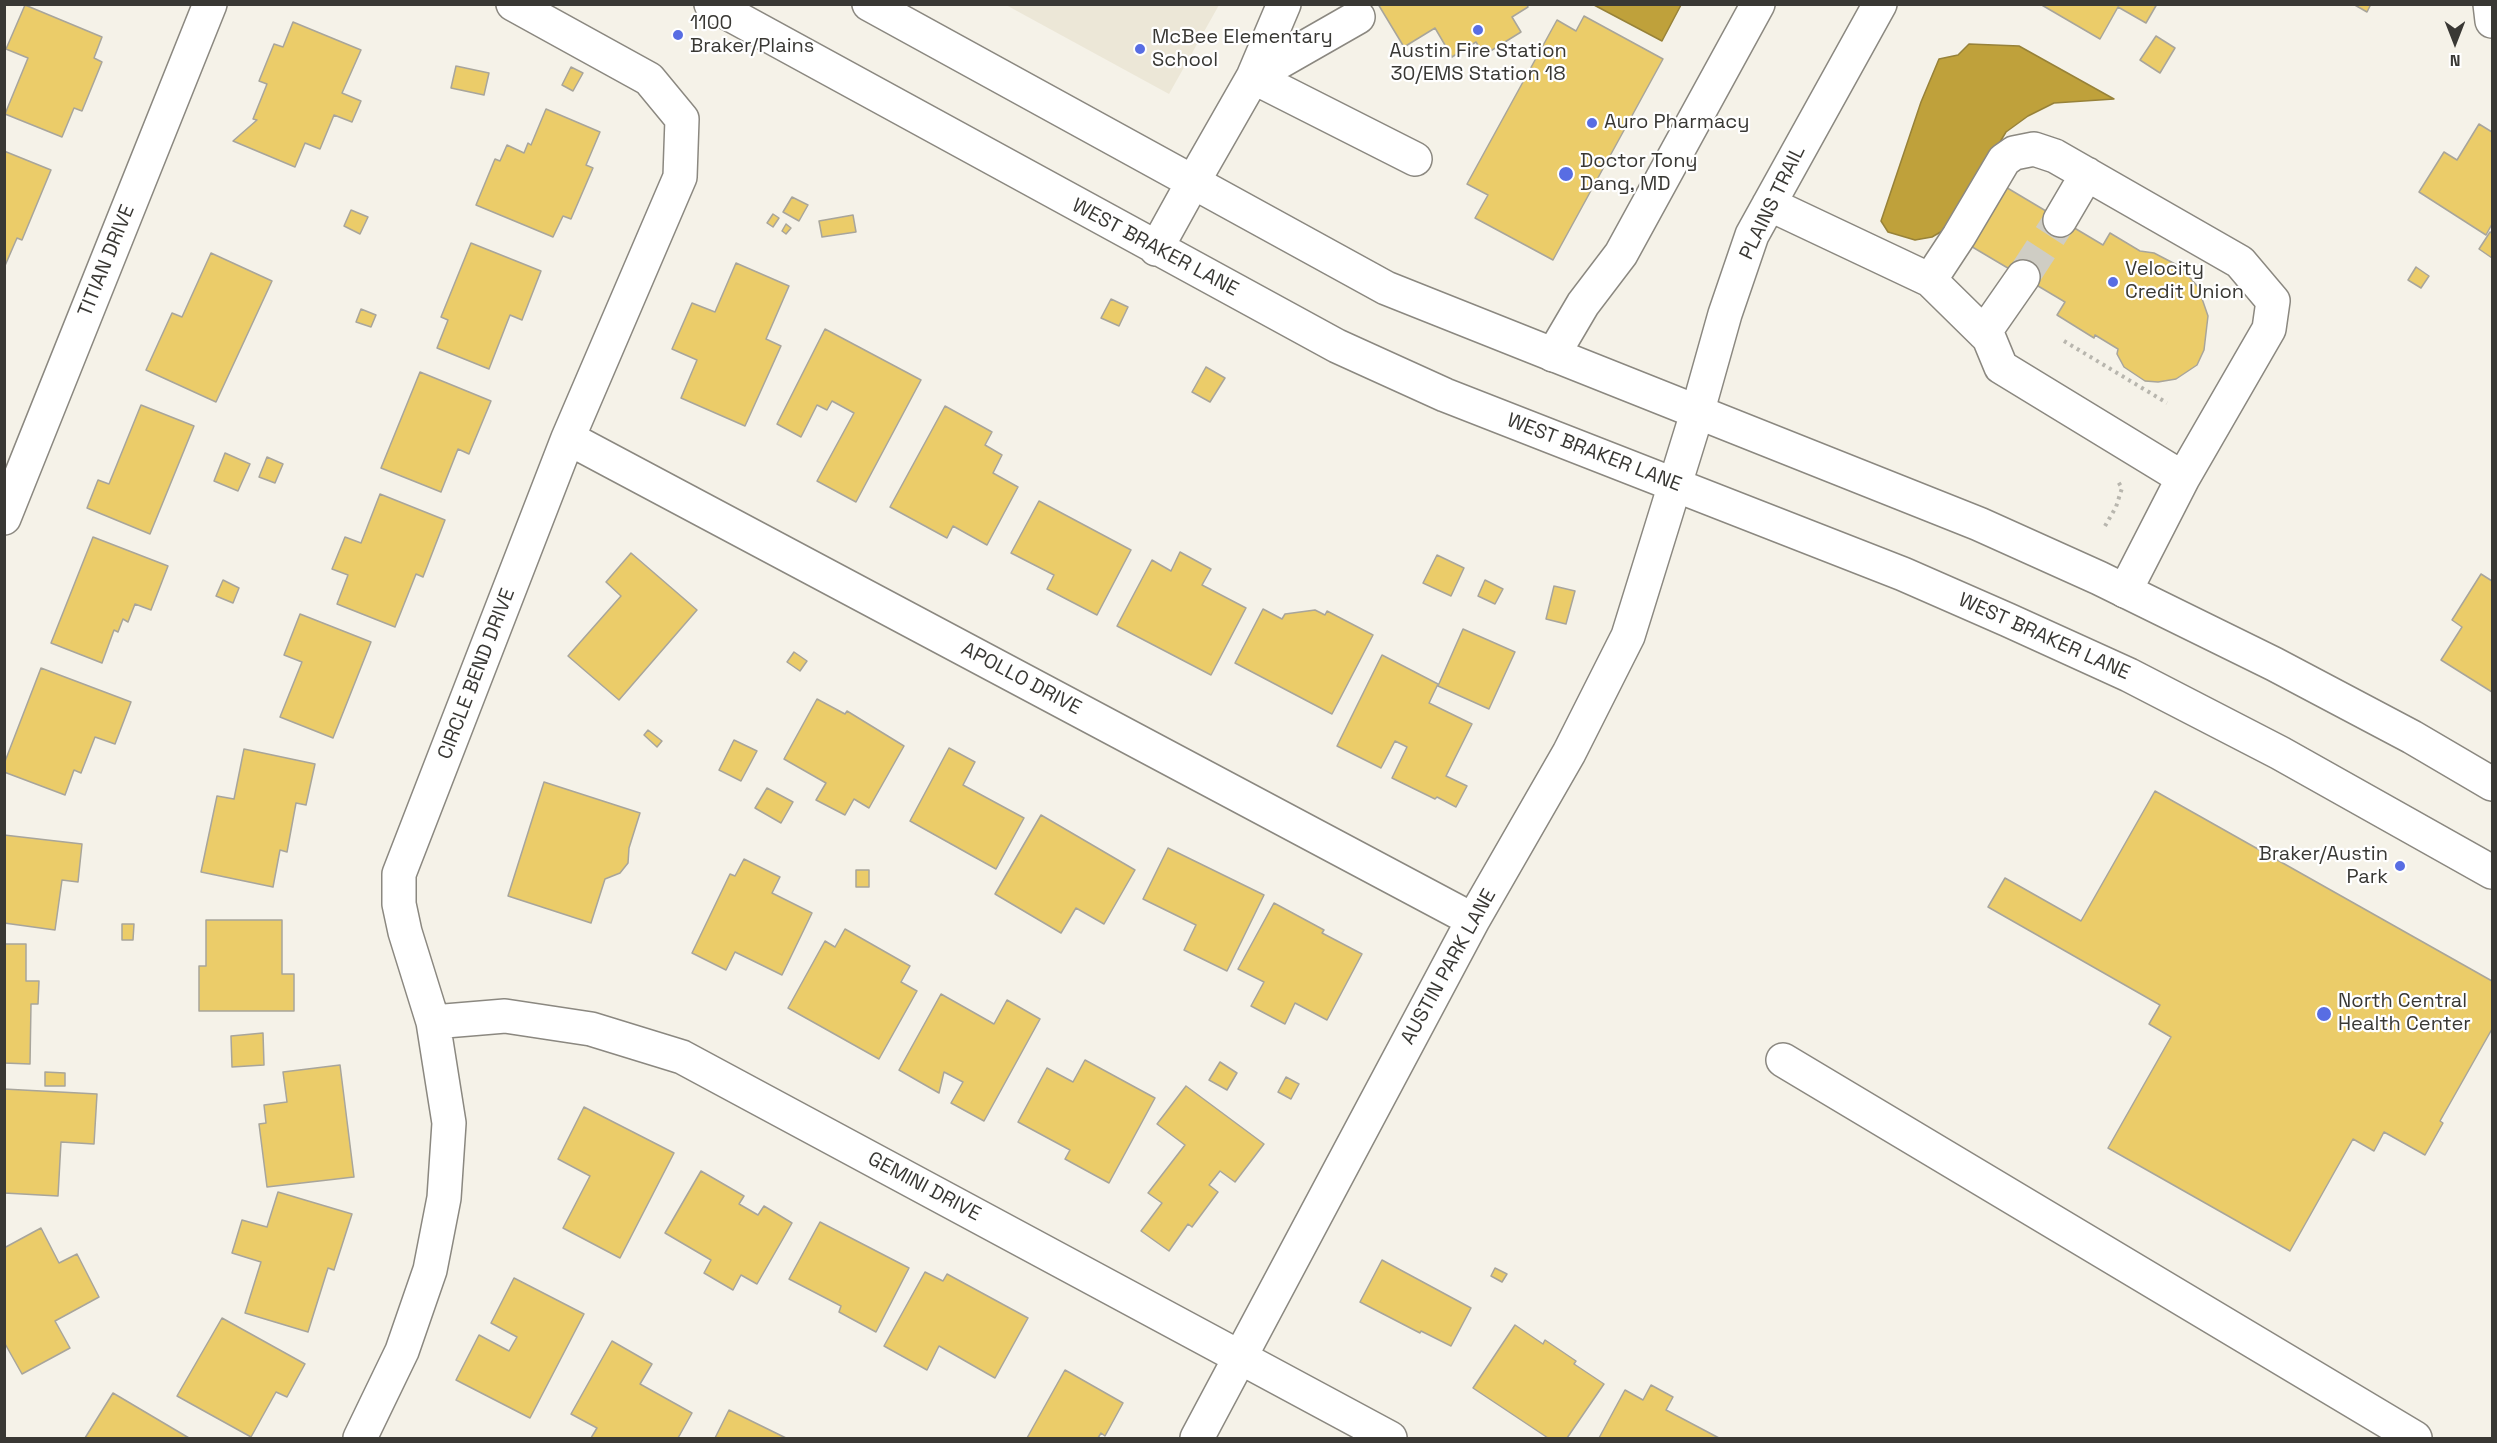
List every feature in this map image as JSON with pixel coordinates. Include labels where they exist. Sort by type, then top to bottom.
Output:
[{"type":"street","name":"TITIAN DRIVE","points":[[4,518],[210,4]]},
{"type":"street","name":"CIRCLE BEND DRIVE","points":[[370,1435],[430,1270],[444,1198],[448,1123],[433,1022],[405,932],[399,904],[399,874],[568,438],[680,177],[682,119],[650,79],[513,4]]},
{"type":"street","name":"WEST BRAKER LANE","points":[[711,4],[1336,346],[1445,395],[1903,574],[2129,675],[2280,753],[2493,872]]},
{"type":"street","points":[[868,4],[1386,288],[1698,410],[1979,524],[2125,591],[2294,674],[2412,737],[2493,784]]},
{"type":"street","points":[[1156,249],[1253,77],[1284,4]]},
{"type":"street","points":[[1553,355],[1583,304],[1621,254],[1758,4]]},
{"type":"street","points":[[2490,4],[2493,21]]},
{"type":"street","name":"PLAINS TRAIL","points":[[1676,484],[1725,314],[1752,235],[1873,7]]},
{"type":"street","points":[[1253,77],[1358,17]]},
{"type":"street","points":[[1253,77],[1415,159]]},
{"type":"street","points":[[1930,280],[2004,160],[2014,153],[2034,149],[2055,156],[2240,262],[2274,301],[2269,329],[2183,478],[2125,591]]},
{"type":"street","points":[[2060,220],[2087,174]]},
{"type":"street","points":[[1769,204],[1930,280],[1989,338],[2001,367],[2183,478]]},
{"type":"street","points":[[1984,333],[2023,277]]},
{"type":"street","name":"APOLLO DRIVE","points":[[568,438],[1473,920]]},
{"type":"street","name":"AUSTIN PARK LANE","points":[[1197,1438],[1473,920],[1569,753],[1628,636],[1676,484]]},
{"type":"street","name":"GEMINI DRIVE","points":[[433,1022],[504,1016],[591,1029],[682,1058],[1390,1438]]},
{"type":"street","points":[[1783,1060],[2415,1438]]},
{"type":"path","points":[[2064,341],[2167,403]]},
{"type":"path","points":[[2105,526],[2116,507],[2122,488],[2113,473]]},
{"type":"shaded area","name":"McBee Elementary School","points":[[1006,5],[1219,5],[1169,94]]},
{"type":"shaded area","points":[[1594,5],[1681,5],[1662,41]]},
{"type":"shaded area","points":[[1969,44],[2019,46],[2114,99],[2054,103],[2028,116],[2006,132],[1949,227],[1932,237],[1915,240],[1888,232],[1881,221],[1921,102],[1939,59],[1958,55]]},
{"type":"building","name":"Austin Fire Station 30/EMS Station 18","points":[[1378,4],[1527,4],[1528,7],[1512,17],[1521,32],[1484,55],[1476,42],[1452,57],[1435,28],[1404,47]]},
{"type":"building","points":[[2040,4],[2157,4],[2146,23],[2118,7],[2100,39]]},
{"type":"building","points":[[2353,4],[2371,4],[2367,12]]},
{"type":"building","points":[[25,5],[102,37],[94,58],[102,62],[82,111],[74,108],[62,137],[5,114],[28,58],[6,49]]},
{"type":"building","points":[[1584,16],[1663,59],[1553,260],[1475,218],[1488,195],[1467,184],[1557,20],[1576,31]]},
{"type":"building","points":[[293,22],[361,50],[342,93],[361,101],[352,122],[334,115],[320,149],[305,143],[295,167],[233,141],[257,120],[253,119],[267,84],[259,81],[274,44],[283,47]]},
{"type":"building","points":[[2156,36],[2175,48],[2160,73],[2140,60]]},
{"type":"building","points":[[456,66],[489,73],[484,95],[451,88]]},
{"type":"building","points":[[571,67],[583,73],[573,91],[562,85]]},
{"type":"building","points":[[546,109],[600,132],[586,165],[593,168],[571,219],[563,216],[553,237],[476,205],[495,159],[500,161],[507,145],[524,153],[528,143],[531,145]]},
{"type":"building","points":[[2479,124],[2492,132],[2492,224],[2486,235],[2419,192],[2444,152],[2457,160]]},
{"type":"building","points":[[4,151],[51,170],[22,240],[17,238],[4,268]]},
{"type":"building","name":"Velocity Credit Union","points":[[2004,186],[2103,245],[2110,233],[2140,251],[2154,253],[2181,267],[2198,287],[2208,316],[2204,350],[2197,365],[2176,379],[2158,382],[2145,381],[2124,367],[2117,354],[2118,349],[2095,335],[2094,338],[2057,315],[2065,302],[1969,245]]},
{"type":"building","points":[[792,197],[808,205],[799,221],[783,212]]},
{"type":"building","points":[[351,210],[368,217],[360,234],[344,226]]},
{"type":"building","points":[[773,214],[779,218],[773,227],[767,223]]},
{"type":"building","points":[[853,215],[856,232],[822,237],[819,221]]},
{"type":"building","points":[[786,224],[791,228],[786,234],[782,231]]},
{"type":"building","points":[[2490,232],[2492,233],[2492,258],[2479,249]]},
{"type":"building","points":[[471,243],[541,271],[522,320],[510,315],[489,369],[437,348],[448,320],[441,317]]},
{"type":"building","points":[[211,253],[272,281],[216,402],[146,370],[172,313],[182,317]]},
{"type":"building","points":[[736,263],[789,286],[766,339],[781,346],[745,426],[681,398],[697,360],[672,349],[692,303],[715,312]]},
{"type":"building","points":[[2416,267],[2429,276],[2421,288],[2408,280]]},
{"type":"building","points":[[1111,299],[1128,307],[1119,326],[1101,318]]},
{"type":"building","points":[[361,309],[376,315],[371,327],[356,322]]},
{"type":"building","points":[[825,329],[921,380],[856,502],[817,481],[854,413],[832,401],[827,410],[817,405],[801,437],[777,424]]},
{"type":"building","points":[[1206,367],[1225,378],[1210,402],[1192,392]]},
{"type":"building","points":[[420,372],[491,401],[469,454],[458,449],[441,492],[381,468]]},
{"type":"building","points":[[141,405],[194,426],[150,534],[87,508],[98,480],[109,484]]},
{"type":"building","points":[[945,406],[992,432],[985,445],[1002,455],[993,473],[1018,487],[987,545],[953,526],[947,538],[890,507]]},
{"type":"building","points":[[225,453],[250,464],[238,491],[214,481]]},
{"type":"building","points":[[267,457],[283,464],[275,483],[259,477]]},
{"type":"building","points":[[380,494],[445,520],[423,577],[416,574],[395,627],[337,604],[348,575],[332,569],[345,537],[361,543]]},
{"type":"building","points":[[1039,501],[1131,550],[1097,615],[1047,589],[1054,575],[1011,553]]},
{"type":"building","points":[[93,537],[168,566],[151,610],[135,604],[128,622],[123,619],[118,632],[114,630],[102,663],[51,643]]},
{"type":"building","points":[[1180,552],[1211,569],[1202,585],[1246,608],[1211,675],[1117,626],[1152,560],[1171,571]]},
{"type":"building","points":[[631,553],[697,610],[619,700],[568,656],[621,596],[606,582]]},
{"type":"building","points":[[1437,555],[1464,568],[1451,596],[1423,583]]},
{"type":"building","points":[[2481,574],[2492,581],[2492,692],[2441,660],[2462,627],[2452,620]]},
{"type":"building","points":[[223,580],[239,588],[233,603],[216,596]]},
{"type":"building","points":[[1485,580],[1503,589],[1495,604],[1478,596]]},
{"type":"building","points":[[1554,586],[1575,591],[1566,624],[1546,619]]},
{"type":"building","points":[[1263,609],[1282,619],[1285,614],[1315,610],[1325,615],[1327,611],[1373,635],[1332,714],[1235,663]]},
{"type":"building","points":[[300,614],[371,642],[333,738],[280,717],[302,662],[284,655]]},
{"type":"building","points":[[1463,629],[1515,652],[1489,709],[1438,686]]},
{"type":"building","points":[[794,652],[807,661],[800,671],[787,662]]},
{"type":"building","points":[[1382,655],[1438,684],[1429,703],[1472,724],[1446,776],[1467,786],[1456,807],[1392,778],[1407,747],[1395,741],[1381,768],[1337,746]]},
{"type":"building","points":[[41,668],[131,702],[115,744],[95,737],[81,773],[74,770],[65,795],[4,772],[4,764]]},
{"type":"building","points":[[817,699],[845,714],[847,711],[904,746],[869,808],[854,799],[845,815],[816,800],[826,783],[784,759]]},
{"type":"building","points":[[648,730],[662,741],[657,747],[644,735]]},
{"type":"building","points":[[734,740],[757,751],[741,781],[719,770]]},
{"type":"building","points":[[949,748],[975,762],[963,785],[1024,818],[996,869],[910,821]]},
{"type":"building","points":[[244,749],[315,764],[306,805],[296,803],[287,852],[280,850],[273,887],[201,872],[217,796],[234,799]]},
{"type":"building","points":[[544,782],[640,813],[629,848],[628,863],[620,873],[605,879],[591,923],[508,896]]},
{"type":"building","points":[[767,788],[793,802],[781,823],[755,808]]},
{"type":"building","name":"North Central Health Center","points":[[2155,791],[2492,981],[2492,1029],[2440,1121],[2443,1123],[2425,1155],[2384,1132],[2374,1151],[2353,1139],[2290,1251],[2108,1148],[2171,1037],[2149,1024],[2160,1005],[1988,907],[2005,878],[2081,921]]},
{"type":"building","points":[[1041,815],[1135,870],[1104,924],[1076,908],[1061,933],[995,894]]},
{"type":"building","points":[[4,835],[82,844],[78,882],[62,880],[55,930],[4,923]]},
{"type":"building","points":[[1168,848],[1264,895],[1227,971],[1184,950],[1196,925],[1143,899]]},
{"type":"building","points":[[744,859],[780,877],[772,893],[812,913],[782,975],[735,952],[726,970],[692,953],[730,874],[735,876]]},
{"type":"building","points":[[856,870],[869,870],[869,887],[856,887]]},
{"type":"building","points":[[1274,903],[1324,930],[1322,933],[1362,954],[1327,1020],[1295,1003],[1285,1024],[1251,1006],[1264,982],[1238,969]]},
{"type":"building","points":[[206,920],[282,920],[282,974],[294,974],[294,1011],[199,1011],[199,966],[206,966]]},
{"type":"building","points":[[122,924],[134,924],[133,940],[122,940]]},
{"type":"building","points":[[845,929],[910,966],[901,982],[917,991],[879,1059],[788,1008],[825,941],[835,947]]},
{"type":"building","points":[[4,944],[26,944],[26,981],[39,981],[38,1004],[31,1004],[30,1064],[4,1063]]},
{"type":"building","points":[[941,994],[994,1024],[1007,1000],[1040,1019],[984,1121],[951,1103],[963,1082],[944,1072],[939,1093],[899,1070]]},
{"type":"building","points":[[263,1033],[264,1065],[232,1067],[231,1036]]},
{"type":"building","points":[[1085,1060],[1155,1098],[1109,1183],[1065,1159],[1070,1150],[1018,1122],[1047,1068],[1073,1082]]},
{"type":"building","points":[[1220,1062],[1237,1073],[1227,1090],[1209,1080]]},
{"type":"building","points":[[340,1065],[354,1177],[267,1187],[259,1124],[266,1123],[264,1105],[287,1102],[283,1072]]},
{"type":"building","points":[[45,1072],[65,1073],[65,1086],[45,1086]]},
{"type":"building","points":[[1286,1077],[1299,1084],[1291,1099],[1278,1092]]},
{"type":"building","points":[[1186,1086],[1264,1144],[1235,1182],[1220,1171],[1209,1185],[1218,1192],[1192,1227],[1188,1224],[1169,1251],[1141,1231],[1162,1203],[1148,1193],[1185,1145],[1157,1124]]},
{"type":"building","points":[[4,1089],[97,1094],[94,1144],[61,1142],[58,1196],[4,1193]]},
{"type":"building","points":[[584,1107],[674,1153],[620,1258],[563,1228],[590,1176],[558,1159]]},
{"type":"building","points":[[701,1171],[744,1196],[739,1204],[758,1215],[764,1206],[792,1223],[757,1284],[741,1275],[733,1290],[704,1273],[711,1260],[665,1233]]},
{"type":"building","points":[[278,1192],[352,1214],[334,1270],[328,1268],[308,1332],[245,1313],[261,1262],[232,1253],[242,1220],[267,1227]]},
{"type":"building","points":[[820,1222],[909,1268],[876,1332],[839,1312],[841,1306],[789,1279]]},
{"type":"building","points":[[41,1228],[59,1263],[77,1254],[99,1297],[55,1321],[70,1348],[22,1374],[4,1342],[4,1248]]},
{"type":"building","points":[[1382,1260],[1471,1308],[1451,1346],[1360,1302]]},
{"type":"building","points":[[1495,1268],[1507,1274],[1502,1282],[1491,1276]]},
{"type":"building","points":[[925,1272],[943,1281],[947,1274],[1028,1318],[995,1378],[939,1346],[927,1370],[884,1346]]},
{"type":"building","points":[[514,1278],[584,1314],[530,1418],[456,1380],[479,1335],[509,1351],[517,1337],[491,1323]]},
{"type":"building","points":[[222,1318],[305,1364],[287,1397],[276,1392],[251,1437],[177,1396]]},
{"type":"building","points":[[1515,1325],[1543,1344],[1545,1340],[1576,1361],[1574,1364],[1604,1384],[1567,1438],[1548,1438],[1473,1388]]},
{"type":"building","points":[[612,1341],[652,1364],[640,1384],[692,1413],[678,1438],[591,1438],[597,1428],[571,1414]]},
{"type":"building","points":[[1065,1370],[1123,1403],[1105,1436],[1101,1433],[1098,1438],[1027,1438]]},
{"type":"building","points":[[1651,1385],[1673,1397],[1666,1410],[1719,1438],[1599,1438],[1625,1390],[1643,1400]]},
{"type":"building","points":[[113,1393],[189,1438],[85,1438]]},
{"type":"building","points":[[729,1410],[786,1438],[715,1438]]},
{"type":"tunnel","points":[[2023,277],[2060,220]]},
{"type":"place","name":"Austin Fire Station 30/EMS Station 18","points":[[1478,30]]},
{"type":"place","name":"1100 Braker/Plains","points":[[678,35]]},
{"type":"place","name":"McBee Elementary School","points":[[1140,49]]},
{"type":"place","name":"Auro Pharmacy","points":[[1592,123]]},
{"type":"place","name":"Doctor Tony Dang, MD","points":[[1566,174]]},
{"type":"place","name":"Velocity Credit Union","points":[[2113,282]]},
{"type":"place","name":"Braker/Austin Park","points":[[2400,866]]},
{"type":"place","name":"North Central Health Center","points":[[2324,1014]]}]
